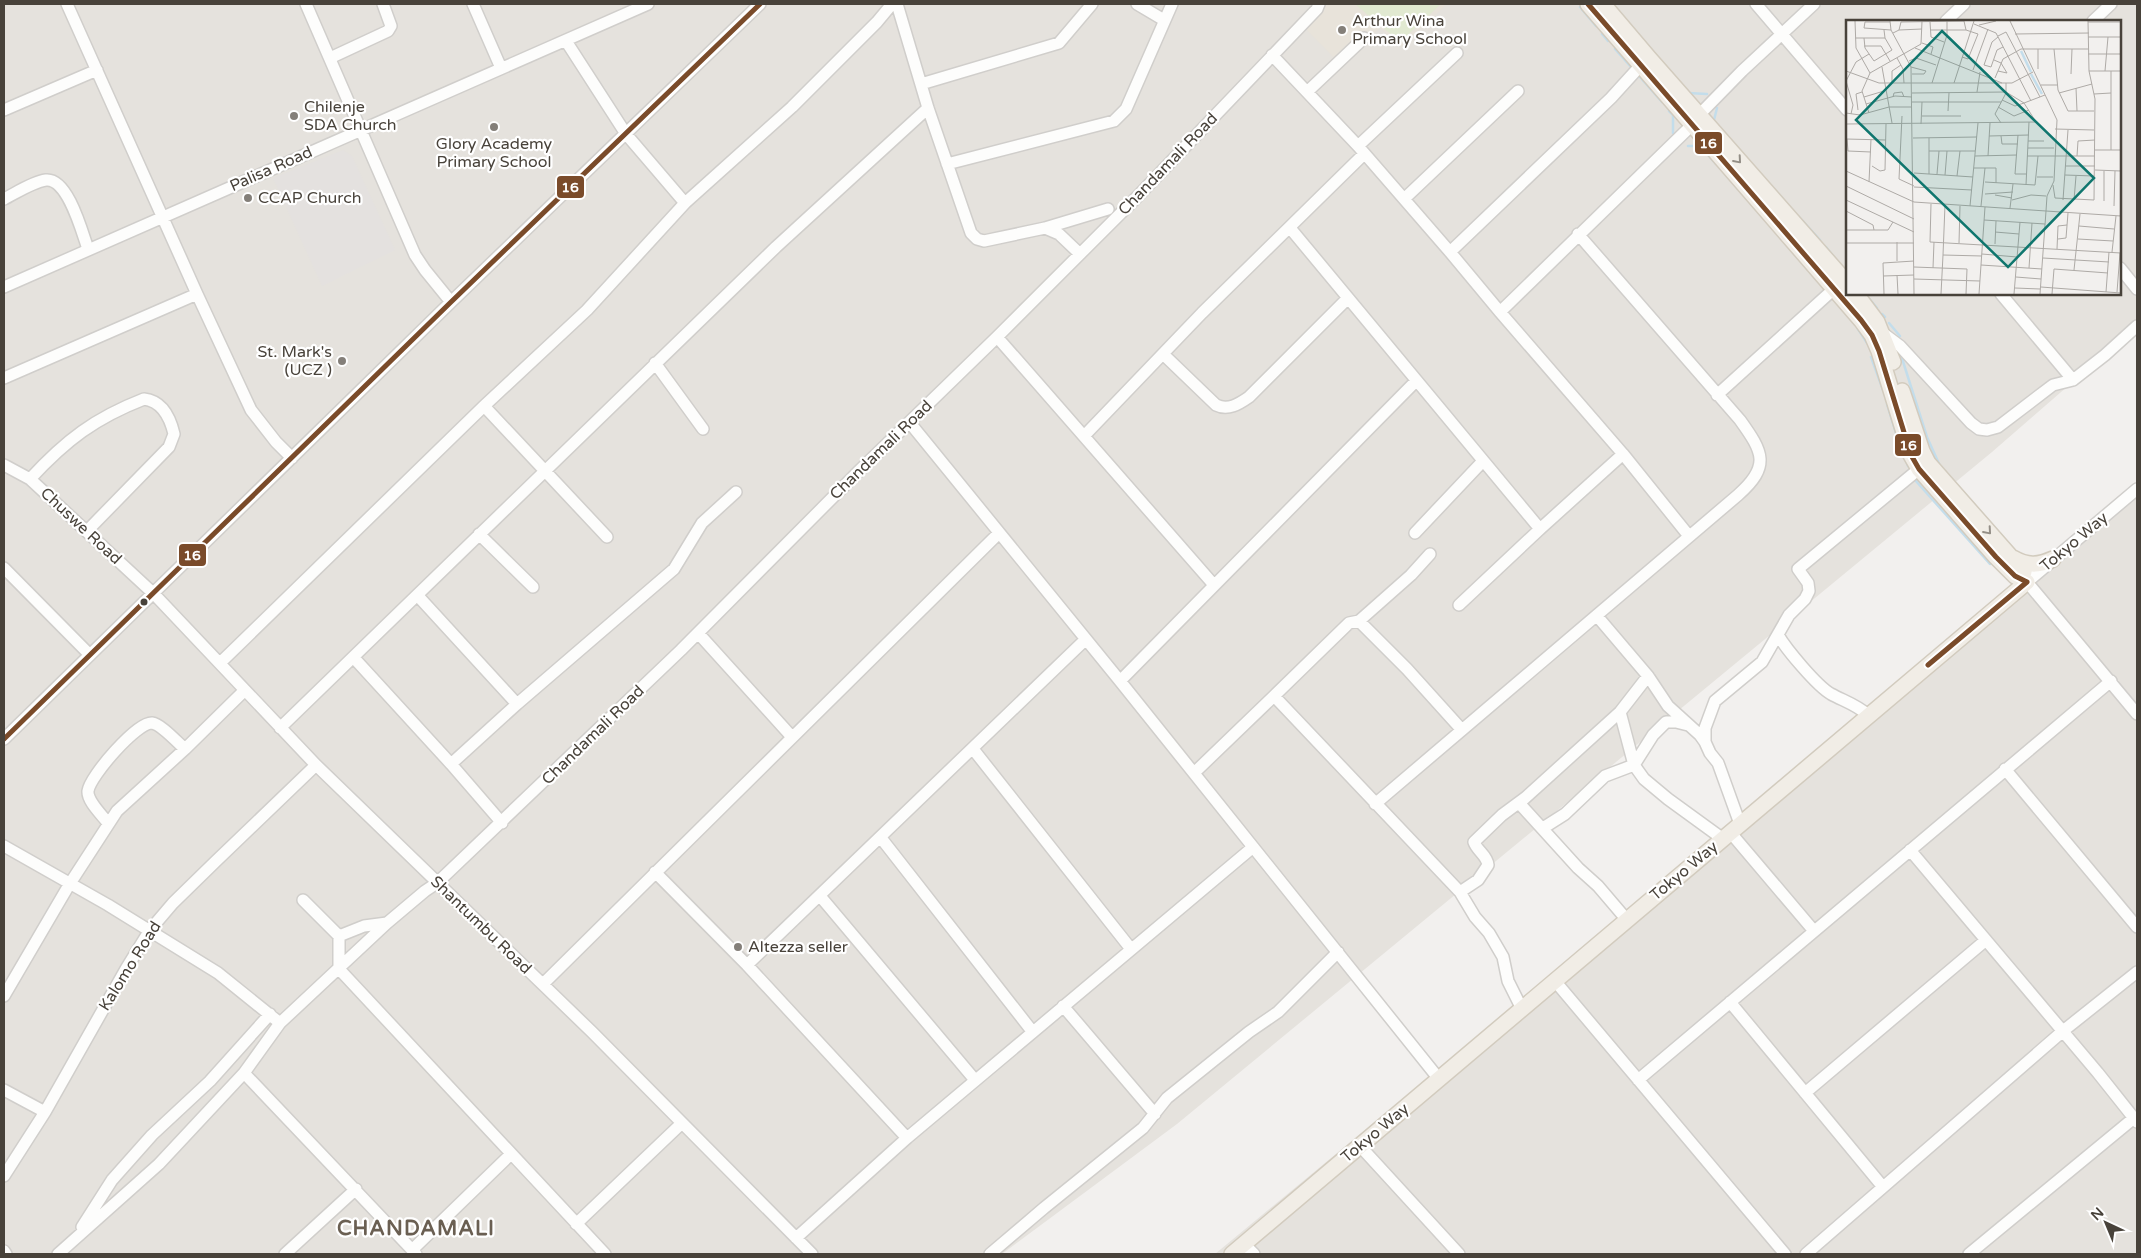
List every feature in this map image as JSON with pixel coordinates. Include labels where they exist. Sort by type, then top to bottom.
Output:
[{"type":"main road","points":[[1588,4],[1641,65],[1695,120],[1841,285]]},
{"type":"main road","points":[[1603,4],[1695,120]]},
{"type":"main road","points":[[1848,295],[1878,335],[1928,463],[2023,571],[2028,582]]},
{"type":"main road","points":[[1857,295],[1877,322],[1878,335],[1911,455],[1919,470],[1996,557],[2015,576],[2028,582]]},
{"type":"main road","points":[[1996,557],[2008,579],[2008,591],[2004,603]]},
{"type":"main road","points":[[2011,557],[2028,565],[2036,565],[2053,560]]},
{"type":"main road","name":"Tokyo Way","points":[[1232,1254],[1249,1249],[1360,1146],[2028,582]]},
{"type":"street","points":[[67,4],[251,410],[276,442],[292,458]]},
{"type":"street","points":[[306,4],[416,255],[424,270],[451,302]]},
{"type":"street","points":[[330,58],[388,31],[391,26],[383,4]]},
{"type":"street","points":[[473,4],[501,68]]},
{"type":"street","name":"Palisa Road","points":[[4,286],[648,4]]},
{"type":"street","points":[[4,739],[451,302],[760,4]]},
{"type":"street","points":[[220,663],[484,406],[587,310],[684,203],[792,107],[877,22],[892,4]]},
{"type":"street","points":[[897,4],[928,108],[970,233],[977,239],[984,241],[1045,228],[1108,209]]},
{"type":"street","points":[[921,84],[1059,43],[1092,4]]},
{"type":"street","points":[[1137,4],[1164,20]]},
{"type":"street","points":[[948,164],[1114,121],[1119,118],[1126,109],[1172,4]]},
{"type":"street","points":[[1756,4],[1846,109]]},
{"type":"street","points":[[1500,312],[1781,34],[1814,4]]},
{"type":"street","points":[[1947,20],[1964,4]]},
{"type":"street","points":[[2094,20],[2111,4]]},
{"type":"street","name":"Chandamali Road","points":[[58,1254],[159,1164],[244,1073],[280,1023],[387,923],[437,883],[502,823],[698,634],[998,337],[1138,196],[1318,6]]},
{"type":"street","points":[[1307,92],[1364,38]]},
{"type":"street","points":[[566,41],[626,134],[684,203]]},
{"type":"street","points":[[1084,436],[1163,354],[1290,228],[1361,150],[1457,53]]},
{"type":"street","points":[[1272,54],[1361,150],[1450,252],[1623,454],[1690,536]]},
{"type":"street","points":[[1450,252],[1611,98],[1641,65]]},
{"type":"street","points":[[4,110],[97,70]]},
{"type":"street","points":[[1404,199],[1518,91]]},
{"type":"street","points":[[280,728],[776,247],[928,108]]},
{"type":"street","points":[[4,199],[43,180],[55,182],[68,196],[88,248]]},
{"type":"street","points":[[1045,228],[1059,234],[1080,254]]},
{"type":"street","points":[[1290,228],[1540,529]]},
{"type":"street","points":[[1375,804],[1750,484],[1757,472],[1760,461],[1759,449],[1752,437],[1578,234]]},
{"type":"street","points":[[2121,269],[2137,289]]},
{"type":"street","points":[[1717,395],[1841,285]]},
{"type":"street","points":[[4,378],[197,294]]},
{"type":"street","points":[[2002,295],[2073,380]]},
{"type":"street","points":[[1163,354],[1216,405],[1221,408],[1232,406],[1249,397],[1348,298]]},
{"type":"street","points":[[1878,335],[1900,346],[1971,423],[1987,430],[1998,427],[2053,385],[2073,380],[2105,356],[2137,326]]},
{"type":"street","points":[[998,337],[1214,585]]},
{"type":"street","points":[[655,363],[703,429]]},
{"type":"street","points":[[1120,680],[1416,381]]},
{"type":"street","points":[[30,479],[54,454],[86,427],[144,399],[154,400],[160,405],[170,421],[174,434],[169,447],[87,531]]},
{"type":"street","points":[[484,406],[607,537]]},
{"type":"street","points":[[910,423],[1120,680],[1252,848],[1439,1079]]},
{"type":"street","points":[[1459,605],[1623,454]]},
{"type":"street","points":[[1415,532],[1483,461]]},
{"type":"street","name":"Chuswe Road","points":[[4,465],[30,479],[154,594]]},
{"type":"street","points":[[1705,742],[1705,728],[1715,701],[1762,662],[1789,615],[1805,599],[1809,591],[1808,583],[1798,569],[1919,470]]},
{"type":"street","name":"Tokyo Way","points":[[2028,582],[2137,489]]},
{"type":"street","points":[[451,764],[517,704],[674,569],[702,523],[736,492]]},
{"type":"street","points":[[542,984],[999,533]]},
{"type":"street","points":[[479,534],[532,587]]},
{"type":"street","points":[[1194,773],[1349,623],[1359,621],[1411,575],[1430,554]]},
{"type":"street","points":[[4,568],[90,655]]},
{"type":"street","points":[[2028,582],[2137,714]]},
{"type":"street","name":"Shantumbu Road","points":[[154,594],[316,765],[542,984],[812,1254]]},
{"type":"street","points":[[418,596],[517,704]]},
{"type":"street","points":[[1597,616],[1648,676],[1668,706],[1705,742],[1710,753],[1718,763],[1731,831]]},
{"type":"street","points":[[1359,621],[1407,669],[1462,730]]},
{"type":"street","points":[[698,634],[792,737]]},
{"type":"street","points":[[1778,635],[1796,660],[1829,693],[1860,708],[1868,716]]},
{"type":"street","points":[[747,965],[1086,639]]},
{"type":"street","points":[[354,658],[502,823]]},
{"type":"street","points":[[1460,892],[1478,880],[1488,865],[1486,857],[1475,846],[1474,842],[1502,815],[1519,803],[1620,712],[1648,676]]},
{"type":"street","points":[[1638,1080],[2110,681]]},
{"type":"street","points":[[4,996],[108,822],[129,798],[185,749],[245,690]]},
{"type":"street","points":[[1274,696],[1460,892],[1503,956],[1508,981],[1522,1009]]},
{"type":"street","points":[[1620,712],[1634,765],[1644,779],[1668,799],[1731,831],[1814,931]]},
{"type":"street","points":[[1543,828],[1565,814],[1605,776],[1634,765],[1653,735],[1666,722],[1676,722],[1690,726]]},
{"type":"street","points":[[108,822],[88,797],[88,791],[98,770],[135,731],[148,724],[155,724],[185,749]]},
{"type":"street","points":[[973,749],[1130,949]]},
{"type":"street","name":"Kalomo Road","points":[[4,1176],[45,1112],[150,930],[215,862],[316,765]]},
{"type":"street","points":[[2005,770],[2137,928]]},
{"type":"street","points":[[1519,803],[1578,868],[1598,886],[1627,920]]},
{"type":"street","points":[[881,838],[1032,1031]]},
{"type":"street","points":[[4,846],[150,930],[218,972],[280,1023]]},
{"type":"street","points":[[796,1238],[907,1138],[1032,1031],[1252,848]]},
{"type":"street","points":[[1910,850],[2136,1120],[1969,1254]]},
{"type":"street","points":[[655,872],[747,965],[907,1138]]},
{"type":"street","points":[[820,896],[975,1080]]},
{"type":"street","points":[[303,900],[339,936],[339,968],[605,1254]]},
{"type":"street","points":[[339,936],[364,926],[387,923]]},
{"type":"street","points":[[1805,1093],[1986,940]]},
{"type":"street","points":[[990,1254],[1143,1128],[1167,1098],[1283,1008],[1338,952]]},
{"type":"street","points":[[1806,1254],[2063,1031],[2137,972]]},
{"type":"street","points":[[1555,981],[1785,1254]]},
{"type":"street","points":[[1730,1002],[1882,1187]]},
{"type":"street","points":[[1063,1006],[1154,1114]]},
{"type":"street","points":[[75,1240],[112,1180],[152,1135],[210,1081],[270,1014]]},
{"type":"street","points":[[244,1073],[414,1252],[511,1154]]},
{"type":"street","points":[[4,1090],[45,1112]]},
{"type":"street","points":[[576,1224],[682,1123]]},
{"type":"street","points":[[1360,1146],[1459,1254]]},
{"type":"street","points":[[285,1254],[356,1189]]},
{"type":"shaded area","points":[[4,4],[2137,4],[2137,326],[1992,452],[1177,1124],[1002,1254],[4,1254]]},
{"type":"shaded area","name":"Arthur Wina Primary School","points":[[1326,4],[1447,4],[1401,47],[1380,28],[1370,37],[1364,32],[1336,60],[1305,28]]},
{"type":"shaded area","points":[[343,150],[352,156],[395,250],[322,286],[273,178]]},
{"type":"shaded area","points":[[2137,491],[2137,1254],[1215,1254]]},
{"type":"green space","points":[[1355,4],[1441,4],[1400,42]]},
{"type":"waterway","points":[[1580,7],[1596,26]]},
{"type":"waterway","points":[[1602,34],[1608,41]]},
{"type":"waterway","points":[[1615,49],[1631,67]]},
{"type":"waterway","points":[[1640,77],[1662,102]]},
{"type":"waterway","points":[[1688,93],[1707,94]]},
{"type":"waterway","points":[[1714,120],[1717,108]]},
{"type":"waterway","points":[[1669,111],[1673,115],[1673,133]]},
{"type":"waterway","points":[[1688,146],[1700,146],[1716,164]]},
{"type":"waterway","points":[[1774,189],[1783,199]]},
{"type":"waterway","points":[[1799,217],[1820,240]]},
{"type":"waterway","points":[[1826,247],[1837,261]]},
{"type":"waterway","points":[[1866,295],[1877,308]]},
{"type":"waterway","points":[[1882,314],[1885,317]]},
{"type":"waterway","points":[[1889,323],[1900,336]]},
{"type":"waterway","points":[[1858,329],[1867,343]]},
{"type":"waterway","points":[[1900,352],[1927,437],[1940,466]]},
{"type":"waterway","points":[[1871,357],[1883,390]]},
{"type":"waterway","points":[[1887,404],[1898,440]]},
{"type":"waterway","points":[[1906,460],[1908,466]]},
{"type":"waterway","points":[[1949,476],[2003,537]]},
{"type":"waterway","points":[[1915,480],[1990,564]]},
{"type":"transit line","name":"16","points":[[4,739],[451,302],[760,4]]},
{"type":"transit line","name":"16","points":[[1588,4],[1861,320],[1872,335],[1879,351],[1911,455],[1919,469],[1996,557],[2015,576],[2027,582]]},
{"type":"transit line","name":"16","points":[[1928,665],[2027,582]]},
{"type":"place","name":"Arthur Wina Primary School","points":[[1342,30]]},
{"type":"place","name":"Chilenje SDA Church","points":[[294,116]]},
{"type":"place","name":"Glory Academy Primary School","points":[[494,127]]},
{"type":"place","name":"CCAP Church","points":[[248,198]]},
{"type":"place","name":"St. Mark's (UCZ )","points":[[342,361]]},
{"type":"place","name":"Altezza seller","points":[[738,947]]},
{"type":"district","name":"CHANDAMALI","points":[[416,1228]]}]
